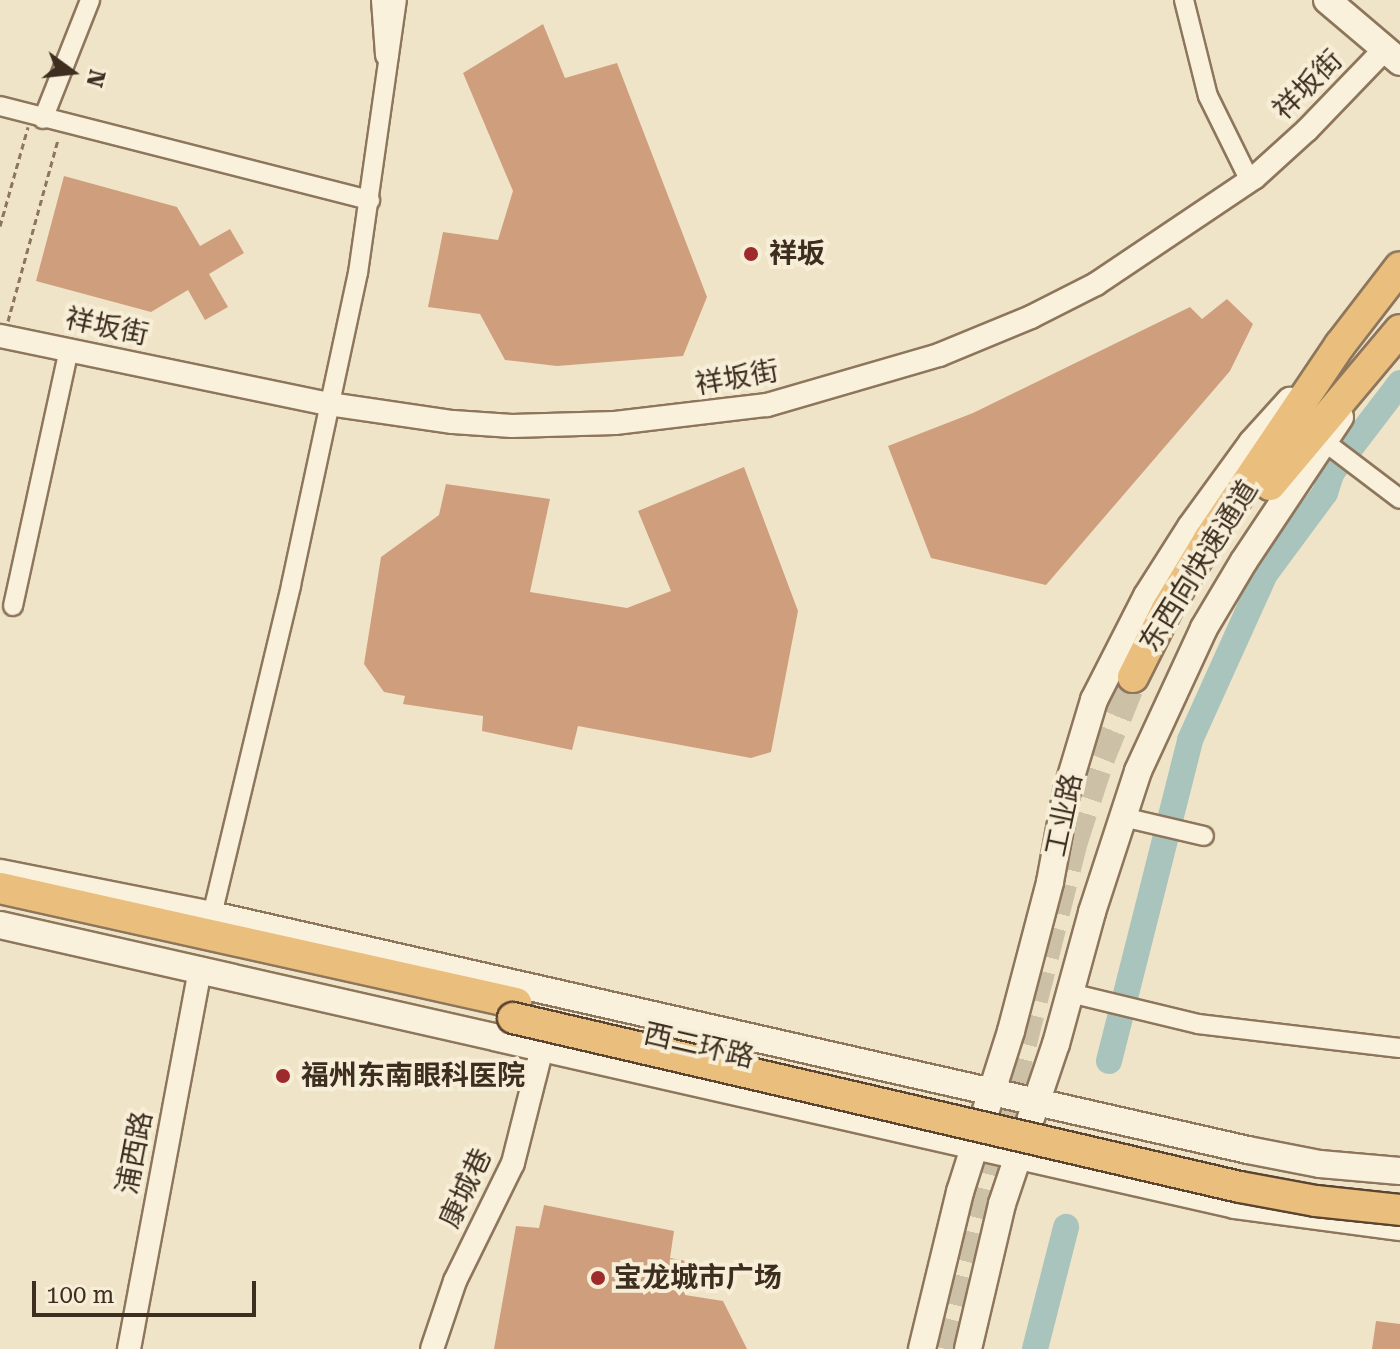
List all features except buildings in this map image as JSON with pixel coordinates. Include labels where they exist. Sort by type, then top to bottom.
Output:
[{"type":"highway","name":"工业路","points":[[1275,462],[1340,345],[1400,267]]},
{"type":"highway","name":"工业路","points":[[1275,462],[1371,368],[1400,330]]},
{"type":"highway","name":"东西向快速通道","points":[[1142,681],[1167,609],[1202,550],[1275,462]]},
{"type":"highway","name":"西二环路","points":[[0,888],[1240,1187],[1316,1201],[1400,1210]]},
{"type":"highway","name":"西二环路","points":[[0,908],[514,1011],[1244,1171],[1318,1184],[1400,1191]]},
{"type":"main road","points":[[1327,0],[1396,47]]},
{"type":"main road","points":[[1349,0],[1396,47]]},
{"type":"main road","name":"工业路","points":[[922,1349],[975,1146],[1050,882],[1067,790],[1108,667],[1147,596],[1199,515],[1252,443],[1340,345]]},
{"type":"main road","name":"工业路","points":[[968,1349],[1002,1204],[1037,1102],[1123,817],[1169,699],[1204,628],[1244,561],[1332,447],[1371,368]]},
{"type":"main road","points":[[0,873],[212,915],[1320,1164],[1400,1171]]},
{"type":"main road","points":[[0,925],[1235,1205],[1400,1227]]},
{"type":"street","points":[[37,118],[90,0]]},
{"type":"street","points":[[383,0],[387,55]]},
{"type":"street","points":[[212,915],[291,585],[358,273],[397,0]]},
{"type":"street","points":[[1184,0],[1208,96],[1250,181]]},
{"type":"street","name":"祥坂街","points":[[2,336],[329,404],[453,422],[538,426],[666,419],[799,397],[939,355],[1052,307],[1153,249],[1250,181],[1396,47]]},
{"type":"street","points":[[0,106],[37,118],[370,200]]},
{"type":"street","points":[[13,606],[69,350]]},
{"type":"street","points":[[1332,447],[1400,499]]},
{"type":"street","points":[[1123,817],[1195,834]]},
{"type":"street","name":"浦西路","points":[[129,1349],[200,969]]},
{"type":"street","points":[[1070,993],[1132,1011],[1296,1038],[1400,1048]]},
{"type":"street","name":"康城巷","points":[[432,1349],[455,1281],[513,1163],[542,1048]]},
{"type":"path","points":[[0,226],[37,118]]},
{"type":"path","points":[[2,336],[62,124]]},
{"type":"waterway","points":[[1109,1061],[1190,740],[1265,574],[1325,493],[1332,472],[1400,383]]},
{"type":"waterway","points":[[1035,1349],[1066,1227]]},
{"type":"tunnel","points":[[945,1349],[1073,841],[1100,758],[1133,677]]},
{"type":"place","name":"祥坂","points":[[751,254]]},
{"type":"place","name":"福州东南眼科医院","points":[[283,1076]]},
{"type":"place","name":"宝龙城市广场","points":[[598,1278]]}]
